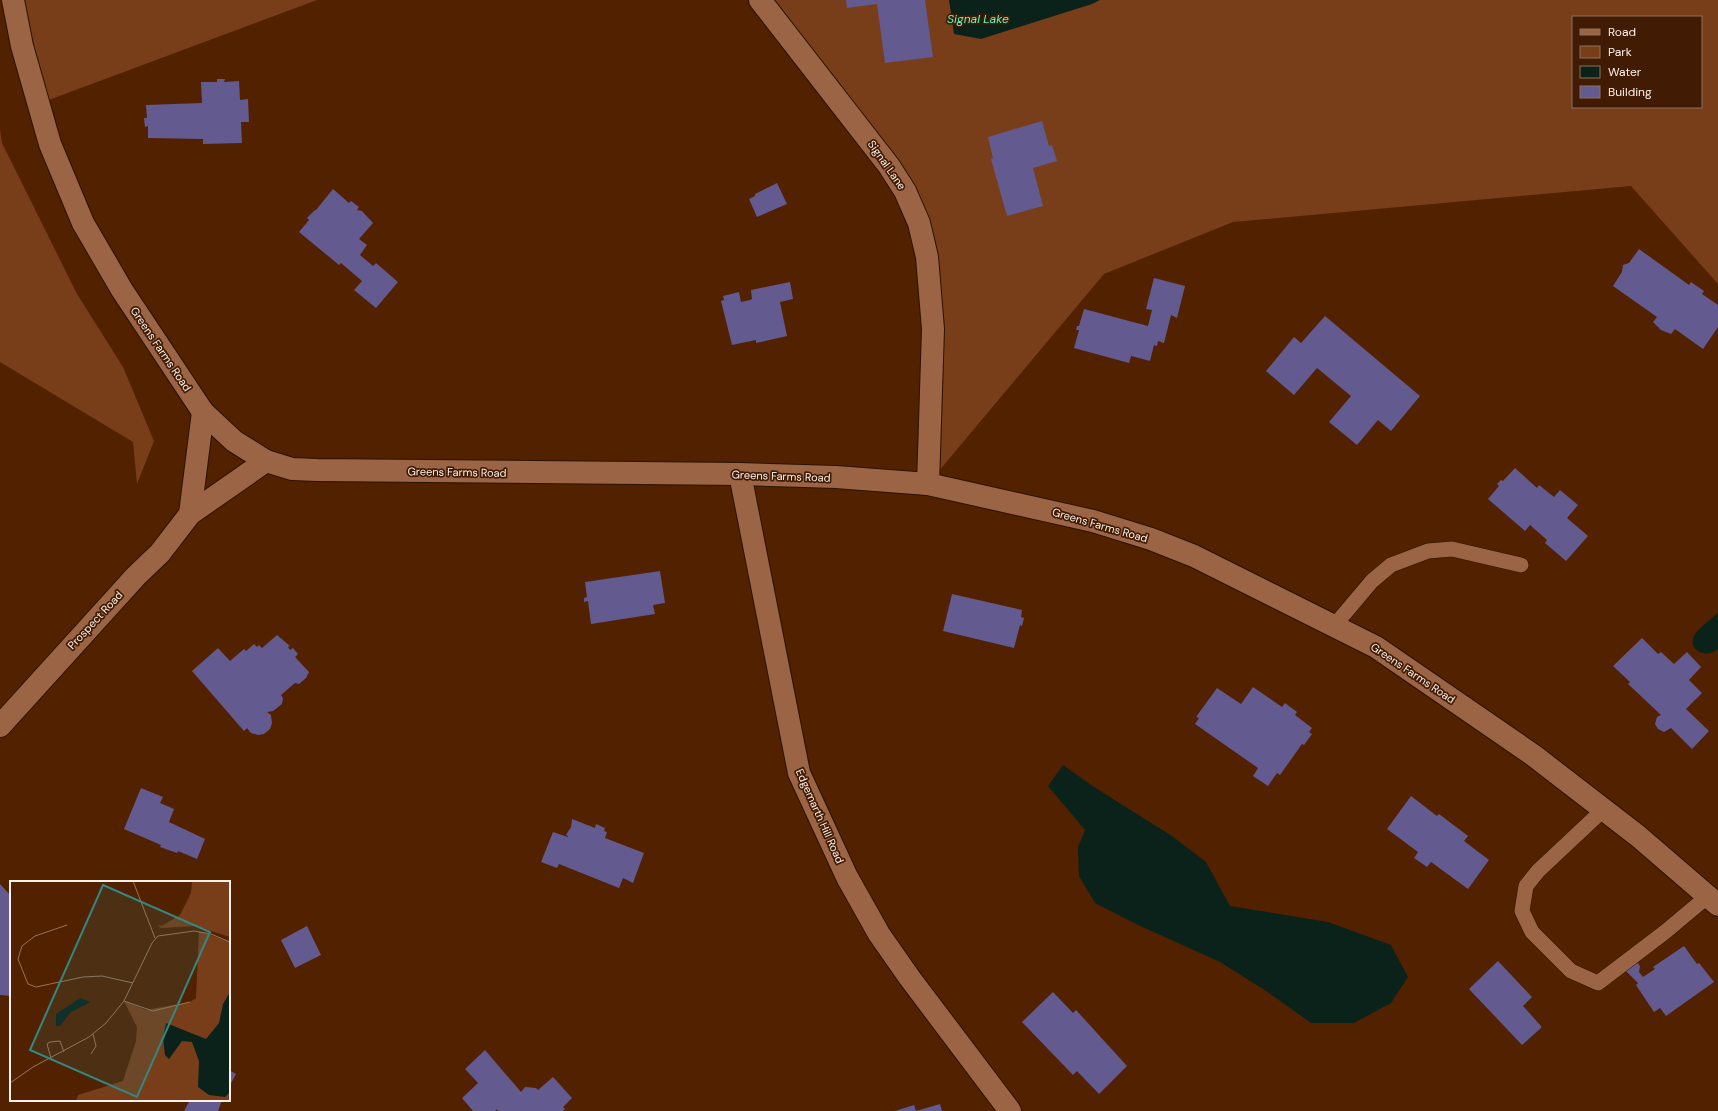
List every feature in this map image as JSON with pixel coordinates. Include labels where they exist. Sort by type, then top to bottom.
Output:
[{"type":"main road","name":"Greens Farms Road","points":[[13,0],[22,46],[50,144],[83,223],[122,290],[203,412],[234,441],[266,460],[292,469],[317,470],[740,474],[836,477],[928,484],[1093,521],[1194,556],[1376,647],[1533,756],[1638,836],[1713,901]]},
{"type":"main road","name":"Signal Lane","points":[[760,0],[890,166],[905,191],[919,223],[927,257],[933,329],[928,484]]},
{"type":"main road","points":[[190,514],[203,412]]},
{"type":"main road","name":"Prospect Road","points":[[0,726],[136,576],[160,553],[190,514],[266,460]]},
{"type":"main road","name":"Edgemarth Hill Road","points":[[740,474],[799,773],[847,877],[879,934],[909,978],[1010,1111]]},
{"type":"lane","points":[[1334,626],[1372,582],[1391,565],[1428,551],[1452,549],[1521,565]]},
{"type":"lane","points":[[1603,810],[1538,871],[1526,886],[1522,910],[1532,932],[1571,971],[1598,983],[1665,932],[1713,901]]},
{"type":"green space","points":[[13,0],[317,0],[38,104]]},
{"type":"green space","points":[[760,0],[1718,0],[1718,284],[1631,186],[1233,222],[1104,274],[928,484],[919,223]]},
{"type":"green space","points":[[0,129],[2,143],[77,294],[123,367],[154,441],[137,484],[133,442],[0,362]]},
{"type":"water","name":"Signal Lake","points":[[949,0],[1100,0],[1092,4],[981,39],[954,34]]},
{"type":"water","points":[[1718,613],[1718,649],[1708,653],[1698,651],[1693,644],[1695,634]]},
{"type":"water","points":[[1063,765],[1094,787],[1172,836],[1206,862],[1230,906],[1328,922],[1391,945],[1408,977],[1391,1003],[1354,1023],[1311,1023],[1266,991],[1220,962],[1136,924],[1095,903],[1079,876],[1078,847],[1085,830],[1048,786]]},
{"type":"building","points":[[846,0],[925,0],[933,57],[885,63],[877,4],[847,8]]},
{"type":"building","points":[[217,79],[225,79],[224,82],[239,81],[240,100],[248,99],[249,122],[241,122],[242,143],[203,144],[203,139],[148,138],[148,126],[145,127],[144,118],[147,118],[146,105],[202,103],[201,82],[217,82]]},
{"type":"building","points":[[1042,121],[1049,146],[1052,145],[1057,161],[1033,168],[1043,206],[1007,216],[991,159],[993,158],[988,137]]},
{"type":"building","points":[[777,183],[787,204],[757,217],[749,199],[755,196],[755,194]]},
{"type":"building","points":[[333,189],[349,203],[351,201],[359,207],[357,210],[362,211],[373,223],[359,239],[367,245],[360,255],[373,266],[376,263],[398,282],[376,308],[354,290],[362,281],[341,263],[339,265],[299,232],[309,220],[307,218],[316,210]]},
{"type":"building","points":[[1639,249],[1689,285],[1691,282],[1704,291],[1702,294],[1718,305],[1718,327],[1703,349],[1675,329],[1671,334],[1661,330],[1653,322],[1657,317],[1613,286],[1622,272],[1623,265],[1629,263]]},
{"type":"building","points":[[1154,278],[1185,286],[1177,318],[1171,315],[1164,343],[1158,341],[1157,346],[1154,345],[1150,361],[1131,356],[1129,363],[1074,348],[1079,330],[1076,330],[1077,326],[1079,326],[1084,309],[1148,326],[1152,310],[1146,309]]},
{"type":"building","points":[[790,282],[793,299],[780,302],[787,336],[756,343],[756,340],[732,345],[721,301],[724,300],[723,296],[739,292],[741,302],[752,299],[751,290]]},
{"type":"building","points":[[1325,316],[1420,396],[1391,431],[1378,420],[1357,445],[1329,422],[1351,396],[1317,368],[1294,395],[1266,371],[1294,337],[1301,343]]},
{"type":"building","points":[[1515,468],[1537,488],[1539,485],[1554,497],[1560,490],[1578,505],[1567,518],[1588,536],[1566,561],[1545,543],[1547,540],[1530,525],[1525,531],[1488,499],[1499,486],[1497,484],[1501,480],[1503,481]]},
{"type":"building","points":[[660,571],[665,603],[653,605],[655,614],[591,624],[588,601],[584,602],[584,598],[587,597],[585,582]]},
{"type":"building","points":[[952,594],[1022,610],[1021,617],[1024,618],[1022,626],[1020,625],[1014,648],[943,631]]},
{"type":"building","points":[[277,635],[290,646],[288,647],[290,650],[293,648],[298,654],[295,657],[309,672],[306,678],[299,684],[295,683],[281,695],[283,698],[282,704],[273,711],[267,712],[271,715],[272,723],[270,729],[264,734],[258,735],[251,733],[247,728],[244,731],[192,671],[218,648],[230,661],[244,649],[246,651],[254,644],[257,647],[259,645],[262,648]]},
{"type":"building","points":[[1642,638],[1658,654],[1661,652],[1674,664],[1687,652],[1701,667],[1689,680],[1702,693],[1686,709],[1709,731],[1692,749],[1671,728],[1664,732],[1658,729],[1655,724],[1657,717],[1661,715],[1628,684],[1630,682],[1613,666]]},
{"type":"building","points":[[1253,687],[1282,707],[1285,703],[1297,712],[1295,715],[1312,728],[1309,732],[1312,734],[1304,745],[1302,744],[1280,775],[1277,773],[1268,786],[1253,776],[1258,768],[1195,724],[1199,718],[1196,717],[1217,688],[1241,704]]},
{"type":"building","points":[[141,788],[163,797],[160,803],[174,809],[169,822],[205,839],[197,859],[178,851],[177,853],[160,847],[161,845],[124,829]]},
{"type":"building","points":[[1411,796],[1437,816],[1439,814],[1468,836],[1464,841],[1489,860],[1468,889],[1431,862],[1427,867],[1414,858],[1418,852],[1387,829]]},
{"type":"building","points":[[572,819],[595,828],[596,824],[605,828],[604,831],[607,832],[605,838],[644,853],[633,883],[623,878],[619,888],[559,864],[557,868],[541,862],[553,832],[568,837],[566,835],[571,827]]},
{"type":"building","points":[[0,884],[10,895],[10,996],[0,995]]},
{"type":"building","points":[[307,926],[321,955],[295,968],[281,940]]},
{"type":"building","points":[[1684,946],[1697,964],[1699,963],[1714,982],[1666,1016],[1660,1008],[1654,1012],[1636,985],[1638,983],[1625,970],[1637,962],[1640,966],[1639,972],[1643,977],[1655,969],[1653,967]]},
{"type":"building","points":[[1498,961],[1532,997],[1523,1006],[1541,1026],[1541,1028],[1522,1045],[1469,989]]},
{"type":"building","points":[[1053,992],[1073,1013],[1076,1010],[1127,1066],[1099,1094],[1077,1071],[1073,1075],[1022,1022]]},
{"type":"building","points":[[485,1050],[521,1092],[525,1087],[536,1088],[538,1090],[553,1077],[572,1098],[563,1107],[565,1109],[563,1111],[498,1111],[497,1109],[495,1111],[473,1111],[462,1098],[478,1083],[465,1069]]},
{"type":"building","points":[[230,1071],[236,1074],[230,1085]]},
{"type":"building","points":[[189,1101],[222,1101],[218,1111],[184,1111]]},
{"type":"building","points":[[940,1104],[942,1111],[916,1111]]},
{"type":"building","points":[[914,1105],[916,1111],[895,1111]]}]
